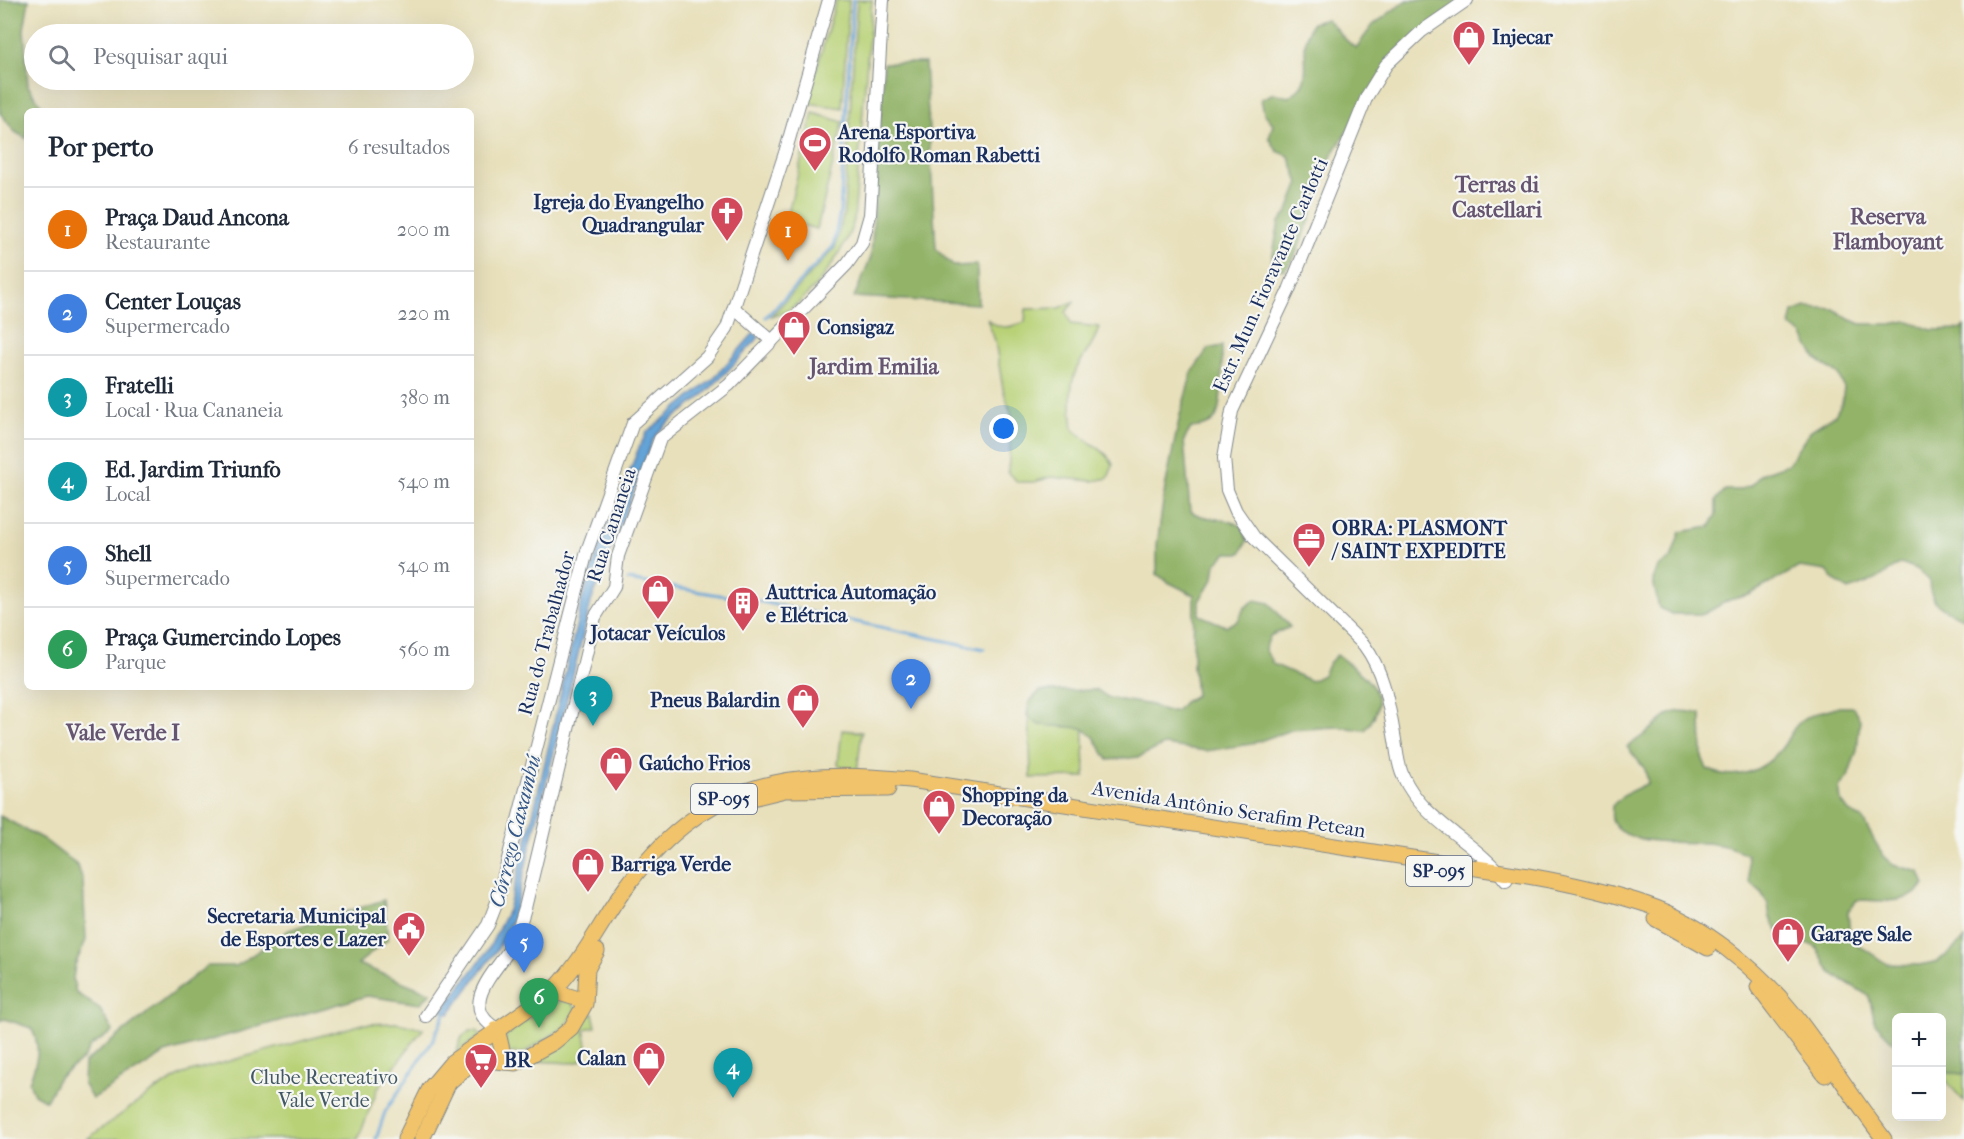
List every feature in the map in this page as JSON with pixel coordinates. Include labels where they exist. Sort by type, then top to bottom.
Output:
[{"type":"main road","name":"Avenida Antônio Serafim Petean","points":[[405,1139],[430,1088],[447,1067],[553,991],[576,967],[618,898],[638,872],[658,849],[695,817],[719,802],[751,787],[778,780],[829,777],[910,780],[1473,867],[1605,900],[1648,916],[1710,948],[1756,985],[1875,1139]]},
{"type":"main road","name":"Avenida Antônio Serafim Petean","points":[[585,1001],[587,969],[644,877],[702,824],[726,809],[755,796],[796,789],[920,791],[1502,876],[1562,882],[1650,905],[1693,927],[1736,957],[1765,981],[1792,1012],[1884,1139]]},
{"type":"main road","points":[[553,991],[585,1001]]},
{"type":"main road","name":"SP-095","points":[[414,1139],[425,1113],[438,1092],[451,1078],[469,1065],[484,1060],[516,1063],[554,1042],[571,1028],[585,1001]]},
{"type":"main road","points":[[497,1029],[505,1062]]},
{"type":"main road","points":[[422,1139],[451,1078]]},
{"type":"street","name":"Rua do Trabalhador","points":[[426,1016],[488,925],[497,902],[587,551],[633,423],[660,396],[706,357],[727,328],[735,309],[785,153],[829,0]]},
{"type":"street","name":"Rua Cananeia","points":[[497,1029],[478,1011],[479,999],[513,942],[525,908],[596,617],[614,587],[618,556],[660,439],[729,386],[847,264],[862,243],[870,215],[883,0]]},
{"type":"street","name":"Estr. Mun. Fioravante Carlotti","points":[[1467,0],[1422,31],[1386,65],[1367,96],[1289,290],[1239,392],[1232,411],[1224,458],[1227,490],[1236,511],[1254,537],[1364,645],[1373,657],[1385,688],[1403,776],[1414,794],[1426,809],[1473,847],[1502,876]]},
{"type":"street","points":[[735,309],[772,341]]},
{"type":"street","points":[[1473,847],[1477,860],[1473,867]]},
{"type":"green space","points":[[0,0],[29,0],[24,24],[24,90],[31,90],[43,108],[24,108],[24,137],[15,132],[0,113]]},
{"type":"green space","points":[[836,0],[849,0],[842,108],[807,103]]},
{"type":"green space","points":[[857,0],[872,0],[854,220],[842,247],[822,278],[796,305],[783,313],[771,316],[835,248],[844,212]]},
{"type":"green space","points":[[1407,0],[1471,0],[1395,56],[1332,155],[1293,260],[1284,270],[1271,265],[1279,222],[1288,211],[1299,183],[1289,156],[1277,151],[1269,138],[1273,124],[1264,113],[1261,99],[1274,93],[1288,97],[1298,90],[1305,74],[1305,45],[1312,23],[1326,19],[1356,48],[1373,25]]},
{"type":"green space","points":[[884,63],[925,63],[936,249],[953,266],[977,265],[978,304],[854,297],[871,257]]},
{"type":"green space","name":"Arena Esportiva Rodolfo Roman Rabetti","points":[[813,113],[843,122],[817,229],[786,221]]},
{"type":"green space","points":[[1075,301],[1066,312],[1071,324],[1099,327],[1074,375],[1071,398],[1073,429],[1106,454],[1113,465],[1108,478],[1093,481],[1051,477],[1034,482],[1018,482],[1008,473],[1012,416],[1003,389],[995,341],[987,319],[996,325],[1014,326],[1025,322],[1026,309],[1060,308]]},
{"type":"green space","points":[[1806,307],[1834,309],[1861,324],[1891,324],[1906,321],[1932,330],[1961,329],[1964,326],[1964,618],[1938,605],[1931,595],[1929,580],[1917,569],[1901,563],[1877,579],[1849,590],[1836,582],[1827,571],[1799,567],[1749,595],[1729,600],[1704,614],[1672,614],[1659,608],[1653,580],[1658,567],[1671,559],[1680,532],[1710,527],[1716,515],[1716,500],[1725,490],[1739,490],[1752,485],[1761,474],[1788,464],[1811,430],[1835,415],[1842,402],[1844,388],[1839,375],[1816,359],[1802,334],[1790,326],[1793,312]]},
{"type":"green space","points":[[1222,346],[1221,393],[1216,417],[1208,424],[1191,428],[1184,440],[1190,511],[1203,517],[1230,521],[1243,527],[1247,541],[1241,553],[1227,553],[1216,563],[1214,578],[1199,601],[1199,615],[1226,626],[1238,621],[1244,608],[1255,600],[1269,603],[1290,627],[1270,636],[1265,649],[1273,664],[1311,681],[1323,675],[1329,663],[1337,655],[1366,678],[1377,696],[1378,706],[1365,730],[1337,727],[1291,730],[1251,744],[1206,751],[1164,745],[1139,757],[1108,760],[1094,737],[1082,728],[1039,725],[1027,716],[1029,702],[1040,691],[1097,690],[1109,698],[1152,705],[1164,711],[1176,711],[1184,702],[1196,695],[1193,667],[1194,595],[1157,574],[1157,545],[1165,488],[1180,415],[1192,372],[1208,349]]},
{"type":"green space","points":[[1838,707],[1853,707],[1860,720],[1857,750],[1848,777],[1839,787],[1841,801],[1849,812],[1862,818],[1883,856],[1893,865],[1920,872],[1925,885],[1918,892],[1902,899],[1857,900],[1848,911],[1850,939],[1887,964],[1919,965],[1935,962],[1947,955],[1964,939],[1964,1074],[1946,1072],[1946,1013],[1892,1013],[1892,1041],[1875,1023],[1869,996],[1831,973],[1816,947],[1778,931],[1770,918],[1768,904],[1761,892],[1750,882],[1747,854],[1712,844],[1640,839],[1618,829],[1612,820],[1612,806],[1623,795],[1648,783],[1645,769],[1627,747],[1672,713],[1684,711],[1701,714],[1702,757],[1707,769],[1727,775],[1747,772],[1766,764],[1783,746],[1800,722]]},
{"type":"green space","points":[[1083,709],[1085,777],[1031,778],[1029,710]]},
{"type":"green space","points":[[842,730],[862,732],[857,771],[846,770],[838,764]]},
{"type":"green space","points":[[0,816],[43,839],[78,866],[83,881],[86,940],[75,965],[73,979],[76,993],[99,1008],[113,1031],[90,1047],[83,1059],[59,1077],[46,1101],[34,1094],[29,1082],[37,1055],[36,1042],[31,1028],[5,1019],[0,1021]]},
{"type":"green space","points":[[384,900],[388,939],[358,964],[431,993],[420,1004],[367,996],[165,1053],[92,1099],[83,1083],[84,1063],[207,966],[236,966],[289,930]]},
{"type":"green space","points":[[561,1001],[572,1002],[576,1009],[566,1026],[524,1053],[509,1053],[505,1040],[507,1034],[548,1004]]},
{"type":"green space","points":[[593,1013],[596,1027],[584,1029],[587,1045],[581,1061],[571,1063],[535,1061]]},
{"type":"green space","name":"Clube Recreativo Vale Verde","points":[[398,1023],[423,1029],[378,1088],[358,1139],[87,1139],[151,1093],[183,1074],[363,1024]]},
{"type":"green space","points":[[470,1031],[477,1031],[481,1035],[456,1053],[462,1037]]},
{"type":"green space","points":[[1946,1072],[1964,1074],[1964,1101],[1946,1081]]},
{"type":"water","points":[[754,333],[759,337],[738,361],[700,398],[668,423],[652,442],[591,602],[512,921],[498,948],[449,1014],[442,1011],[488,950],[508,910],[528,836],[582,600],[600,545],[638,450],[647,432],[714,378]]},
{"type":"waterway","points":[[766,317],[833,247],[840,212],[853,0]]},
{"type":"waterway","points":[[628,580],[762,602],[984,649]]},
{"type":"waterway","name":"Córrego Caxambú","points":[[376,1139],[385,1112],[433,1040],[446,1011]]},
{"type":"place","name":"Injecar","points":[[1469,66]]},
{"type":"place","name":"Arena Esportiva Rodolfo Roman Rabetti","points":[[815,172]]},
{"type":"place","name":"Igreja do Evangelho Quadrangular","points":[[727,242]]},
{"type":"place","name":"Praça Daud Ancona","points":[[788,261]]},
{"type":"place","name":"Consigaz","points":[[794,356]]},
{"type":"place","name":"OBRA: PLASMONT / SAINT EXPEDITE","points":[[1309,568]]},
{"type":"place","name":"Jotacar Veículos","points":[[658,620]]},
{"type":"place","name":"Auttrica Automação e Elétrica","points":[[743,632]]},
{"type":"place","name":"Center Louças","points":[[911,709]]},
{"type":"place","name":"Fratelli","points":[[593,726]]},
{"type":"place","name":"Pneus Balardin","points":[[803,729]]},
{"type":"place","name":"Gaúcho Frios","points":[[616,792]]},
{"type":"place","name":"Shopping da Decoração","points":[[939,835]]},
{"type":"place","name":"Barriga Verde","points":[[588,893]]},
{"type":"place","name":"Secretaria Municipal de Esportes e Lazer","points":[[409,957]]},
{"type":"place","name":"Garage Sale","points":[[1788,963]]},
{"type":"place","name":"Shell","points":[[524,973]]},
{"type":"place","name":"Praça Gumercindo Lopes","points":[[539,1028]]},
{"type":"place","name":"Calan","points":[[649,1087]]},
{"type":"place","name":"BR","points":[[481,1089]]},
{"type":"place","name":"Ed. Jardim Triunfo","points":[[733,1098]]},
{"type":"district","name":"Terras di Castellari","points":[[1497,196]]},
{"type":"district","name":"Reserva Flamboyant","points":[[1888,228]]},
{"type":"district","name":"Jardim Emilia","points":[[874,366]]},
{"type":"district","name":"Vale Verde I","points":[[123,732]]}]
